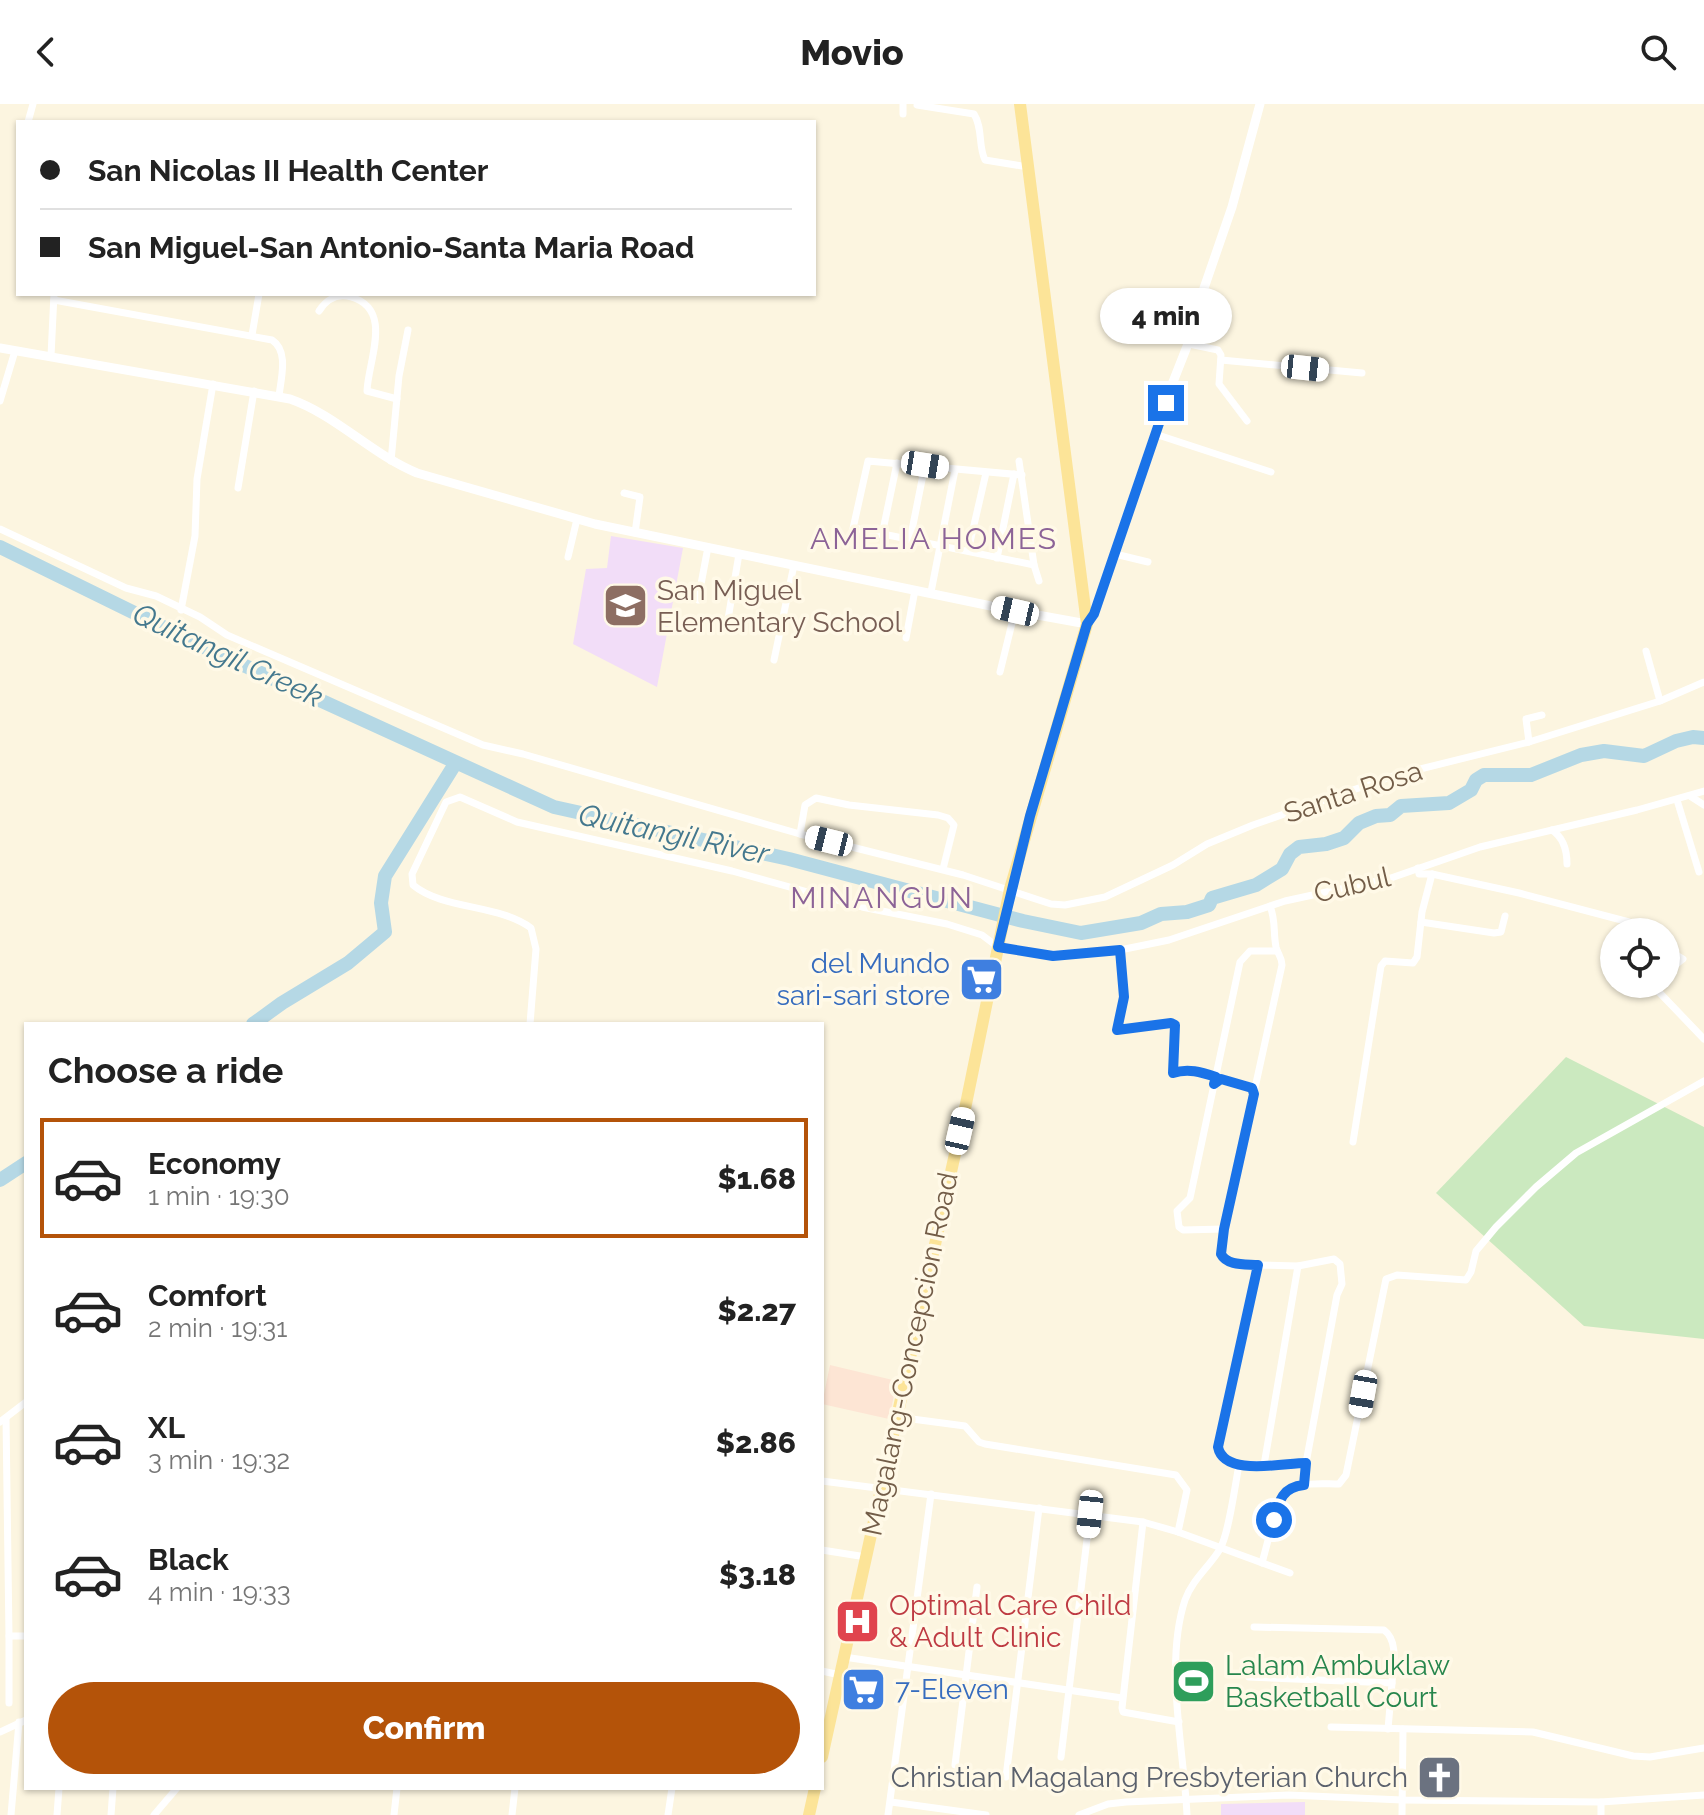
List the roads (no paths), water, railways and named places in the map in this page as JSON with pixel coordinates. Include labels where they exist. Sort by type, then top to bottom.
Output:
[{"type":"main road","name":"Magalang-Concepcion Road","points":[[824,1748],[1010,889],[1087,624],[1020,104]]},
{"type":"main road","points":[[809,1815],[815,1790]]},
{"type":"street","points":[[903,104],[903,114]]},
{"type":"street","points":[[0,348],[254,391],[303,403],[391,461],[417,473],[577,519],[1087,624],[1094,614],[1189,344],[1260,104]]},
{"type":"street","points":[[917,105],[974,114],[978,119],[985,160],[1028,167]]},
{"type":"street","points":[[92,306],[94,296]]},
{"type":"street","points":[[252,335],[259,296]]},
{"type":"street","points":[[319,311],[325,302],[339,296],[349,296],[369,308],[377,324],[367,391],[397,399]]},
{"type":"street","points":[[51,356],[54,297],[272,340],[282,352],[279,396]]},
{"type":"street","points":[[391,461],[408,330]]},
{"type":"street","points":[[1189,344],[1218,350],[1221,360],[1219,384],[1247,421]]},
{"type":"street","points":[[0,401],[15,351]]},
{"type":"street","points":[[1221,360],[1362,373]]},
{"type":"street","points":[[181,610],[195,536],[197,479],[213,384]]},
{"type":"street","points":[[238,488],[254,391]]},
{"type":"street","points":[[1155,434],[1271,472]]},
{"type":"street","points":[[850,542],[867,464],[871,461],[1018,474]]},
{"type":"street","points":[[997,558],[1019,461]]},
{"type":"street","points":[[882,535],[897,463]]},
{"type":"street","points":[[910,540],[925,465]]},
{"type":"street","points":[[931,592],[955,470]]},
{"type":"street","points":[[968,551],[986,473]]},
{"type":"street","points":[[1018,474],[1039,581]]},
{"type":"street","points":[[624,493],[640,497],[635,533]]},
{"type":"street","points":[[568,557],[577,519]]},
{"type":"street","points":[[854,528],[1034,565]]},
{"type":"street","name":"Santa Rosa","points":[[0,529],[126,588],[156,596],[200,617],[227,635],[474,742],[800,834],[943,869],[1051,904],[1065,905],[1105,897],[1173,865],[1207,844],[1396,775],[1529,742],[1660,701],[1704,682]]},
{"type":"street","points":[[698,600],[708,547]]},
{"type":"street","points":[[727,625],[739,554]]},
{"type":"street","points":[[1115,554],[1148,562]]},
{"type":"street","points":[[774,660],[794,565]]},
{"type":"street","points":[[906,638],[915,590]]},
{"type":"street","points":[[1000,672],[1015,611]]},
{"type":"street","points":[[1646,651],[1660,701]]},
{"type":"street","points":[[1529,742],[1526,719],[1542,715]]},
{"type":"street","name":"Cubul","points":[[998,943],[1053,956],[1120,950],[1169,940],[1270,906],[1391,878],[1480,847],[1704,791]]},
{"type":"street","points":[[1690,796],[1704,805]]},
{"type":"street","points":[[530,1022],[536,949],[531,928],[519,919],[456,903],[413,885],[412,874],[446,802],[460,797],[517,822],[732,871],[862,907],[959,928],[998,943]]},
{"type":"street","points":[[800,834],[805,805],[816,798],[938,815],[948,818],[954,825],[943,869]]},
{"type":"street","points":[[1677,800],[1699,872]]},
{"type":"street","points":[[1552,830],[1563,842],[1567,864]]},
{"type":"street","points":[[1418,868],[1419,874],[1432,874],[1519,893],[1609,918]]},
{"type":"street","points":[[1353,1142],[1381,966],[1385,961],[1413,963],[1417,957],[1432,874]]},
{"type":"street","points":[[1270,906],[1282,965],[1224,1229],[1222,1258],[1258,1265],[1298,1266],[1334,1259],[1340,1264],[1342,1284],[1337,1295],[1304,1485]]},
{"type":"street","points":[[1421,922],[1494,933],[1501,932],[1505,916]]},
{"type":"street","points":[[1120,950],[1124,997],[1117,1030],[1171,1023],[1175,1025],[1173,1073],[1201,1071],[1215,1080],[1252,1088],[1254,1094]]},
{"type":"street","points":[[1224,1229],[1188,1231],[1179,1227],[1177,1211],[1190,1198],[1240,962],[1250,951],[1277,951]]},
{"type":"street","points":[[1665,998],[1704,1039]]},
{"type":"street","points":[[1262,1563],[1279,1499],[1291,1487],[1343,1482],[1386,1279],[1397,1275],[1466,1280],[1476,1251],[1496,1227],[1576,1153],[1704,1081]]},
{"type":"street","points":[[1258,1265],[1218,1447],[1222,1458],[1239,1465],[1306,1463]]},
{"type":"street","points":[[1264,1465],[1298,1266]]},
{"type":"street","points":[[9,1703],[3,1420],[24,1404]]},
{"type":"street","points":[[897,1417],[965,1426],[979,1442],[985,1444],[1176,1475],[1187,1490],[1178,1532]]},
{"type":"street","points":[[1187,1815],[1177,1660],[1185,1601],[1222,1547],[1239,1465]]},
{"type":"street","points":[[824,1481],[1143,1522],[1290,1573]]},
{"type":"street","points":[[888,1815],[931,1494]]},
{"type":"street","points":[[1006,1777],[1039,1508]]},
{"type":"street","points":[[1061,1757],[1090,1514]]},
{"type":"street","points":[[1143,1522],[1122,1708],[1127,1714],[1179,1722]]},
{"type":"street","points":[[824,1550],[866,1557]]},
{"type":"street","points":[[955,1765],[977,1587]]},
{"type":"street","points":[[1254,1627],[1384,1630],[1391,1637],[1393,1645],[1388,1729]]},
{"type":"street","points":[[9,1636],[24,1636]]},
{"type":"street","points":[[844,1657],[1122,1698]]},
{"type":"street","points":[[824,1671],[840,1675]]},
{"type":"street","points":[[1249,1677],[1392,1683]]},
{"type":"street","points":[[0,1732],[22,1721]]},
{"type":"street","points":[[11,1815],[22,1721]]},
{"type":"street","points":[[1331,1727],[1533,1732],[1633,1756],[1650,1757],[1704,1748]]},
{"type":"street","points":[[1402,1815],[1403,1729]]},
{"type":"street","points":[[57,1815],[59,1790]]},
{"type":"street","points":[[111,1815],[113,1790]]},
{"type":"street","points":[[154,1815],[175,1790]]},
{"type":"street","points":[[394,1815],[397,1790]]},
{"type":"street","points":[[512,1815],[515,1790]]},
{"type":"street","points":[[668,1815],[672,1790]]},
{"type":"street","points":[[1079,1815],[1108,1804],[1289,1795],[1402,1800],[1601,1802],[1704,1795]]},
{"type":"street","points":[[891,1802],[986,1815]]},
{"type":"street","points":[[1601,1802],[1601,1815]]},
{"type":"waterway","name":"Quitangil River","points":[[0,547],[208,649],[554,807],[789,859],[1023,921],[1081,933],[1141,923],[1161,914],[1187,912],[1209,905],[1212,898],[1256,885],[1282,869],[1290,854],[1299,847],[1344,838],[1359,823],[1376,816],[1390,815],[1401,806],[1449,803],[1471,790],[1476,780],[1484,775],[1531,775],[1581,755],[1604,751],[1644,756],[1676,741],[1704,738]]},
{"type":"waterway","points":[[256,1022],[348,963],[385,932],[381,903],[385,876],[455,764]]},
{"type":"waterway","points":[[0,1180],[24,1164]]},
{"type":"place","name":"San Miguel Elementary School","points":[[626,606]]},
{"type":"place","name":"del Mundo sari-sari store","points":[[981,979]]},
{"type":"place","name":"Optimal Care Child & Adult Clinic","points":[[858,1621]]},
{"type":"place","name":"Lalam Ambuklaw Basketball Court","points":[[1194,1681]]},
{"type":"place","name":"7-Eleven","points":[[864,1689]]},
{"type":"place","name":"Christian Magalang Presbyterian Church","points":[[1439,1777]]},
{"type":"district","name":"AMELIA HOMES","points":[[934,538]]},
{"type":"district","name":"MINANGUN","points":[[882,897]]},
{"type":"water label","name":"Quitangil Creek","points":[[228,655]]}]
